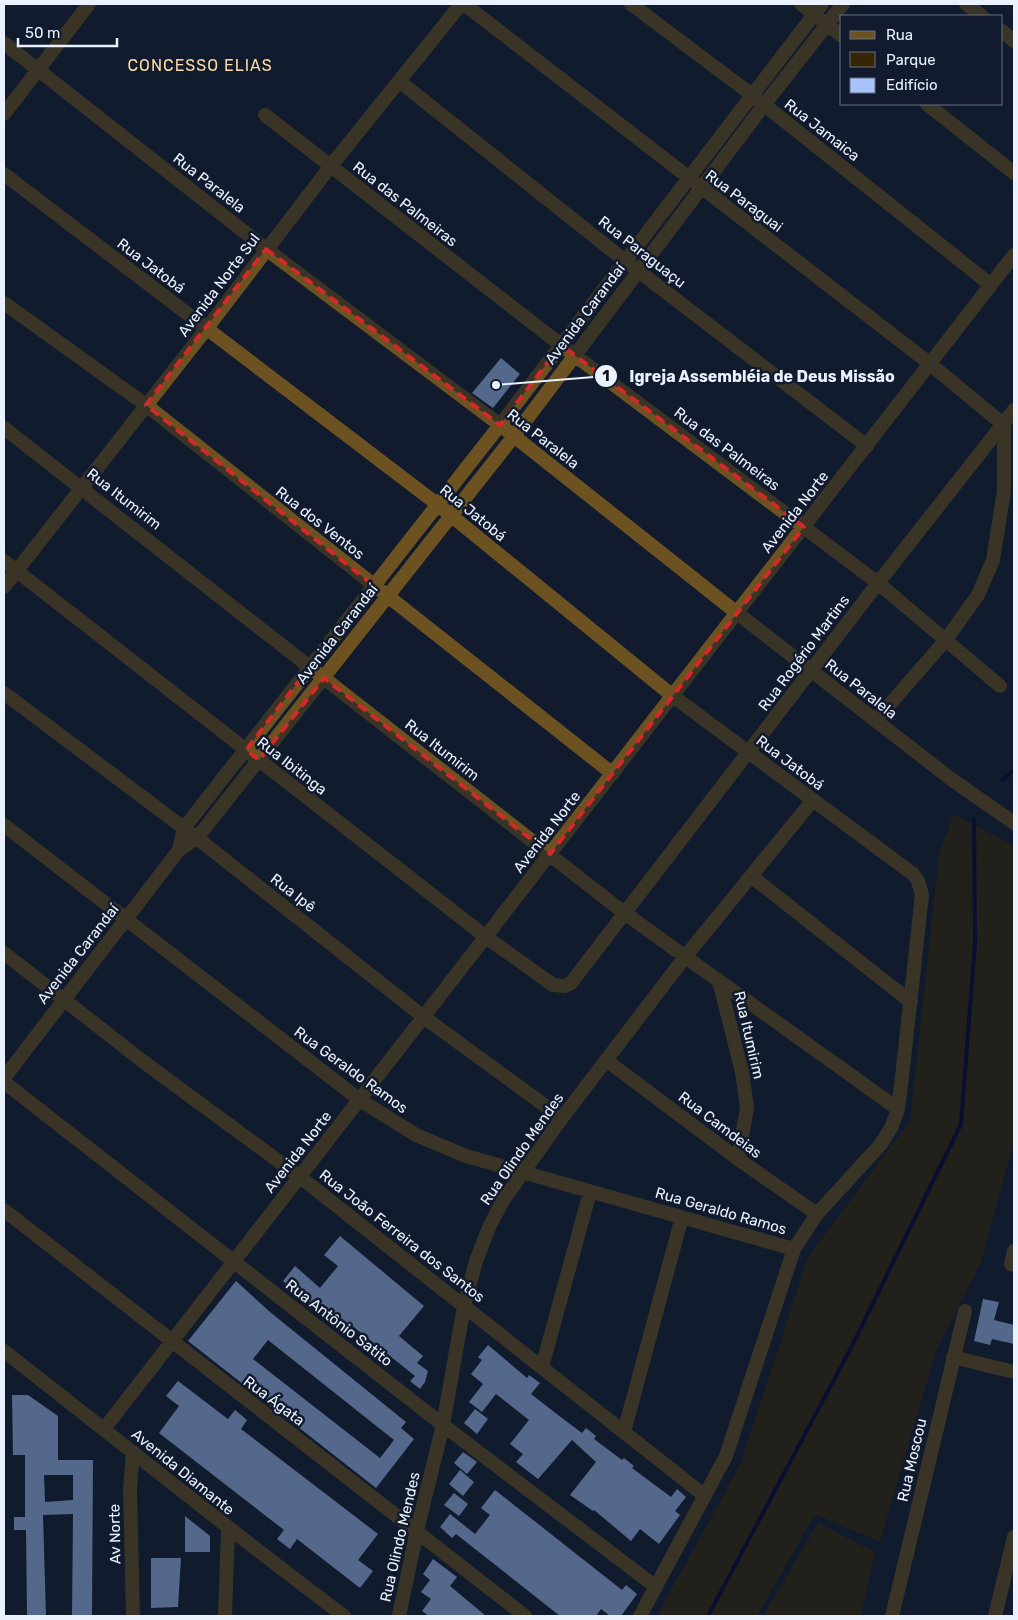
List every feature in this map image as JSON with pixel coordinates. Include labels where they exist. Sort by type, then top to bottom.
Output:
[{"type":"street","points":[[4,114],[89,4]]},
{"type":"street","name":"Avenida Norte Sul","points":[[4,587],[207,328],[330,166],[463,4]]},
{"type":"street","name":"Rua Paraguai","points":[[463,4],[929,363],[1004,425]]},
{"type":"street","name":"Rua Jamaica","points":[[631,4],[752,95],[991,285]]},
{"type":"street","points":[[801,4],[818,9],[827,24],[840,34]]},
{"type":"street","name":"Avenida Carandaí","points":[[4,1080],[64,998],[179,850],[197,838],[514,436],[638,270],[843,4]]},
{"type":"street","points":[[966,4],[981,15]]},
{"type":"street","name":"Avenida Carandaí","points":[[179,850],[184,828],[372,585],[500,425],[624,260],[818,9]]},
{"type":"street","points":[[1003,33],[1014,41]]},
{"type":"street","name":"Rua Paralela","points":[[4,43],[266,249],[500,425],[737,613],[951,779],[1014,823]]},
{"type":"street","name":"Rua Paraguaçu","points":[[399,81],[624,260],[867,446]]},
{"type":"street","points":[[928,105],[1014,174]]},
{"type":"street","name":"Rua das Palmeiras","points":[[265,115],[574,355],[878,582],[1000,686]]},
{"type":"street","name":"Rua Jatobá","points":[[4,174],[437,504],[674,697],[913,874],[918,881],[922,895],[911,1002]]},
{"type":"street","name":"Avenida Norte","points":[[104,1429],[425,1018],[612,774],[674,697],[929,363],[1014,255]]},
{"type":"street","name":"Rua dos Ventos","points":[[4,302],[146,405],[612,774]]},
{"type":"street","name":"Rua Rogério Martins","points":[[565,986],[571,983],[623,912],[878,582],[1014,410]]},
{"type":"street","points":[[876,720],[945,641],[978,595],[993,560],[1004,491],[1004,425]]},
{"type":"street","name":"Rua Itumirim","points":[[4,428],[623,912],[720,981],[742,1072],[747,1108],[738,1159]]},
{"type":"street","name":"Rua Ibitinga","points":[[4,561],[486,937],[553,985],[565,986]]},
{"type":"street","name":"Rua Ipê","points":[[4,693],[197,838],[425,1018],[562,1118]]},
{"type":"street","name":"Rua Olindo Mendes","points":[[399,1616],[417,1530],[443,1425],[464,1306],[476,1261],[490,1225],[504,1199],[606,1060],[685,957],[813,800]]},
{"type":"street","name":"Rua Geraldo Ramos","points":[[4,824],[125,920],[360,1100],[416,1135],[442,1147],[524,1173],[794,1249]]},
{"type":"street","points":[[640,1616],[726,1456],[794,1249],[817,1214],[881,1144],[892,1126],[898,1109],[911,1002],[751,876]]},
{"type":"street","name":"Rua João Ferreira dos Santos","points":[[4,953],[145,1063],[300,1177],[705,1496]]},
{"type":"street","points":[[720,981],[898,1109]]},
{"type":"street","name":"Rua Camdeias","points":[[606,1060],[738,1159],[817,1214]]},
{"type":"street","name":"Rua Antônio Satito","points":[[4,1080],[443,1425],[656,1587]]},
{"type":"street","points":[[542,1367],[590,1192]]},
{"type":"street","name":"Rua Ágata","points":[[4,1210],[525,1616]]},
{"type":"street","points":[[624,1432],[682,1216]]},
{"type":"street","name":"Rua Moscou","points":[[892,1616],[965,1311]]},
{"type":"street","name":"Avenida Diamante","points":[[4,1351],[228,1529],[344,1616]]},
{"type":"street","points":[[953,1357],[1014,1372]]},
{"type":"street","name":"Av Norte","points":[[133,1452],[130,1489],[133,1616]]},
{"type":"street","points":[[225,1616],[228,1529]]},
{"type":"street","points":[[995,1616],[1014,1537]]},
{"type":"highlighted area","points":[[266,249],[500,425],[561,345],[804,527],[550,854],[324,678],[259,760],[246,750],[373,585],[146,405]]},
{"type":"green space","points":[[954,814],[1014,846],[1014,1141],[981,1262],[936,1350],[880,1542],[815,1514],[757,1616],[657,1616],[740,1465],[808,1257],[910,1121],[939,853]]},
{"type":"green space","points":[[818,1523],[875,1552],[861,1616],[763,1616]]},
{"type":"building","points":[[501,358],[520,374],[493,408],[472,393]]},
{"type":"building","points":[[340,1236],[424,1306],[399,1336],[423,1356],[417,1363],[428,1371],[425,1382],[420,1389],[410,1381],[415,1376],[350,1324],[348,1326],[324,1306],[319,1313],[283,1281],[295,1266],[320,1288],[338,1266],[324,1255]]},
{"type":"building","points":[[236,1281],[270,1312],[406,1422],[401,1428],[414,1439],[376,1488],[188,1341]],"holes":[[[268,1340],[394,1440],[380,1458],[253,1359]]]},
{"type":"building","points":[[983,1299],[999,1302],[994,1320],[1014,1325],[1014,1344],[992,1339],[990,1345],[974,1341]]},
{"type":"building","points":[[488,1345],[527,1378],[529,1375],[540,1383],[531,1394],[558,1415],[582,1433],[586,1428],[596,1436],[594,1439],[622,1460],[624,1458],[634,1466],[632,1468],[671,1497],[677,1489],[686,1497],[675,1511],[680,1515],[659,1544],[640,1529],[631,1541],[594,1510],[570,1495],[596,1462],[572,1440],[538,1479],[516,1462],[523,1454],[510,1444],[529,1420],[496,1394],[482,1412],[469,1402],[483,1384],[471,1374],[482,1360],[478,1357]]},
{"type":"building","points":[[178,1381],[228,1419],[235,1410],[247,1420],[241,1429],[378,1534],[358,1560],[373,1571],[360,1588],[297,1539],[290,1549],[277,1539],[284,1530],[159,1433],[179,1406],[166,1396]]},
{"type":"building","points":[[12,1395],[28,1395],[58,1416],[58,1460],[93,1460],[92,1616],[72,1616],[73,1514],[43,1515],[46,1616],[27,1616],[26,1530],[14,1530],[14,1517],[25,1517],[25,1455],[13,1455]],"holes":[[[44,1475],[73,1475],[73,1500],[45,1502]]]},
{"type":"building","points":[[475,1409],[488,1419],[477,1434],[464,1423]]},
{"type":"building","points":[[463,1452],[477,1462],[467,1474],[454,1463]]},
{"type":"building","points":[[460,1470],[474,1482],[463,1496],[449,1484]]},
{"type":"building","points":[[495,1490],[622,1590],[626,1585],[637,1594],[621,1616],[610,1616],[601,1609],[596,1616],[560,1616],[456,1534],[452,1538],[440,1527],[450,1514],[475,1534],[490,1515],[481,1508]]},
{"type":"building","points":[[454,1493],[468,1504],[459,1516],[444,1505]]},
{"type":"building","points":[[185,1516],[210,1536],[210,1552],[185,1552]]},
{"type":"building","points":[[151,1558],[181,1558],[178,1607],[151,1608]]},
{"type":"building","points":[[433,1559],[457,1577],[450,1586],[486,1616],[429,1616],[422,1611],[431,1599],[421,1592],[430,1580],[423,1574]]},
{"type":"waterway","points":[[1002,780],[1014,770]]},
{"type":"waterway","points":[[708,1616],[852,1346],[961,1124],[975,944],[974,819]]},
{"type":"place","name":"Igreja Assembléia de Deus Missão","points":[[496,385]]},
{"type":"district","name":"CONCESSO ELIAS","points":[[200,65]]}]
